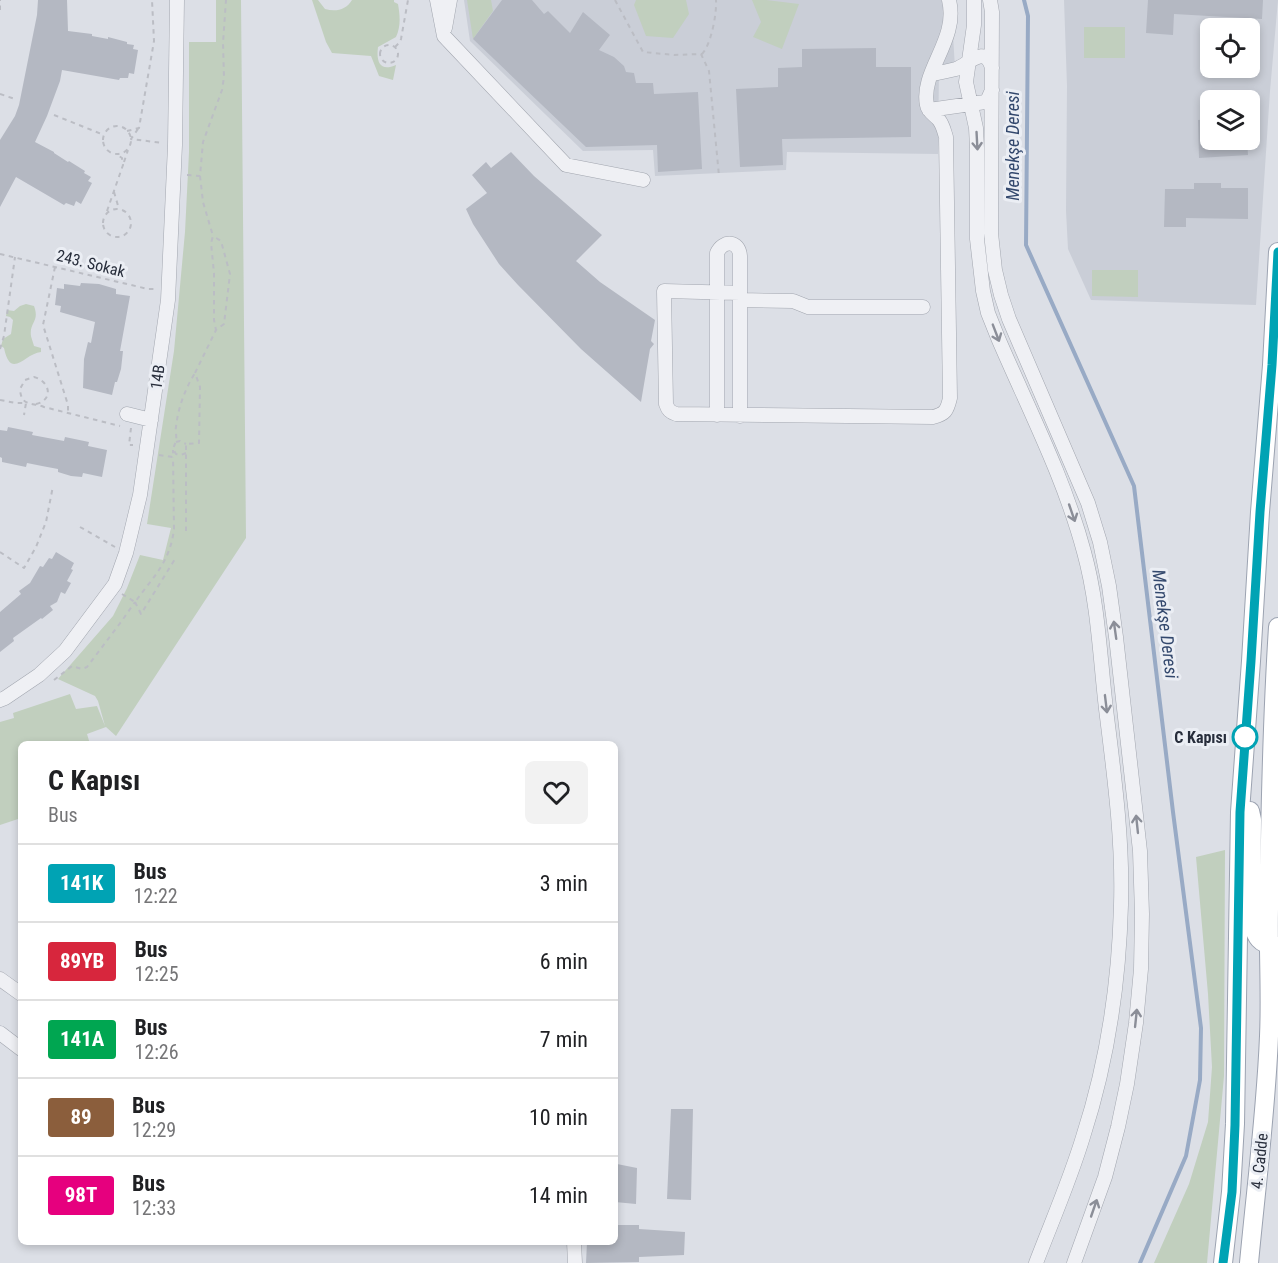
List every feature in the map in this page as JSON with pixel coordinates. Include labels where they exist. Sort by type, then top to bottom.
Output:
[{"type":"main road","name":"4. Cadde","points":[[1223,1263],[1232,1192],[1234,1147],[1240,812],[1278,252]]},
{"type":"main road","name":"4. Cadde","points":[[1249,1263],[1269,1036],[1271,794],[1278,627]]},
{"type":"main road","points":[[1242,783],[1249,802],[1252,820],[1251,921],[1256,936],[1271,939]]},
{"type":"main road","points":[[1271,794],[1278,831]]},
{"type":"main road","points":[[1238,976],[1247,953],[1271,939]]},
{"type":"main road","points":[[1263,1119],[1278,1046]]},
{"type":"street","name":"14B","points":[[0,700],[39,675],[65,651],[116,584],[126,553],[140,495],[168,300],[175,145],[177,0]]},
{"type":"street","points":[[437,0],[444,36],[566,165],[643,180]]},
{"type":"street","points":[[444,36],[450,0]]},
{"type":"street","points":[[923,307],[808,307],[793,301],[717,292],[664,291],[667,409],[676,414],[740,416],[933,417],[942,415],[948,408],[950,387],[946,137],[940,121],[927,105],[928,86],[950,31],[952,12],[949,0]]},
{"type":"street","points":[[974,0],[974,25],[966,82],[976,128],[977,239],[983,291],[988,313],[998,338],[1064,488],[1084,552],[1091,580],[1120,828],[1121,919],[1114,998],[1107,1039],[1084,1136],[1036,1263]]},
{"type":"street","points":[[990,0],[992,12],[991,233],[995,270],[1009,319],[1088,503],[1100,542],[1116,637],[1140,851],[1141,969],[1127,1084],[1105,1177],[1074,1263]]},
{"type":"street","points":[[932,74],[957,69],[976,57],[986,58],[992,68]]},
{"type":"street","points":[[929,110],[985,102],[992,90]]},
{"type":"street","points":[[717,415],[717,253],[721,245],[731,243],[740,250],[740,416]]},
{"type":"street","points":[[124,420],[151,420]]},
{"type":"street","points":[[0,979],[18,992]]},
{"type":"street","points":[[0,1033],[18,1047]]},
{"type":"street","points":[[574,1245],[575,1263]]},
{"type":"path","points":[[0,0],[0,10]]},
{"type":"path","points":[[106,214],[119,209],[127,214],[131,222],[129,231],[121,237],[111,236],[106,233],[102,223],[131,139],[139,128],[154,41],[152,0]]},
{"type":"path","points":[[216,330],[211,243],[213,236],[203,202],[200,176],[203,142],[222,90],[224,77],[223,43],[226,0]]},
{"type":"path","points":[[395,47],[401,39],[408,0]]},
{"type":"path","points":[[615,0],[643,52],[674,55],[701,54],[707,49],[716,10],[716,0]]},
{"type":"path","points":[[385,46],[395,47],[398,50],[397,59],[389,64],[385,63],[381,59],[381,50],[385,46]]},
{"type":"path","points":[[701,54],[709,71],[719,176]]},
{"type":"path","points":[[0,94],[15,99]]},
{"type":"path","points":[[54,115],[104,135]]},
{"type":"path","points":[[123,165],[122,158],[106,150],[102,140],[106,131],[114,127],[127,131],[131,139]]},
{"type":"path","points":[[127,131],[139,128]]},
{"type":"path","points":[[131,139],[175,145]]},
{"type":"path","points":[[116,154],[121,154],[129,148]]},
{"type":"path","points":[[174,174],[200,176]]},
{"type":"path","points":[[114,192],[119,209]]},
{"type":"path","points":[[53,681],[72,666],[82,669],[87,667],[168,556],[174,529],[173,450],[179,411],[188,384],[216,330],[224,324],[230,274],[221,241],[213,236]]},
{"type":"path","name":"243. Sokak","points":[[0,254],[156,289],[157,299],[168,300]]},
{"type":"path","points":[[0,349],[4,336],[15,257]]},
{"type":"path","points":[[56,267],[43,325],[68,405],[68,413]]},
{"type":"path","points":[[176,442],[199,443],[200,387],[195,373]]},
{"type":"path","points":[[0,400],[16,404],[41,403],[48,393],[43,380],[34,377],[25,380],[20,389],[22,399],[26,403]]},
{"type":"path","points":[[24,415],[26,403]]},
{"type":"path","points":[[36,404],[68,413],[124,420]]},
{"type":"path","points":[[132,428],[129,445],[173,458]]},
{"type":"path","points":[[186,444],[186,531]]},
{"type":"path","points":[[173,450],[176,454],[186,453]]},
{"type":"path","points":[[0,552],[24,568],[46,522],[53,486]]},
{"type":"path","points":[[80,528],[126,553]]},
{"type":"path","points":[[112,588],[135,602],[141,614],[175,560]]},
{"type":"shaded area","points":[[464,0],[941,0],[952,19],[955,68],[939,69],[938,154],[787,152],[786,170],[655,176],[653,150],[583,151],[470,41]]},
{"type":"shaded area","points":[[1064,0],[1278,0],[1256,305],[1091,300],[1068,249],[1067,86]]},
{"type":"green space","points":[[216,0],[241,0],[246,538],[116,736],[106,727],[87,734],[89,741],[18,741],[18,819],[0,825],[0,722],[14,718],[13,713],[70,694],[76,709],[97,706],[105,726],[95,696],[58,679],[113,616],[140,555],[163,560],[171,528],[147,524],[174,351],[185,232],[189,152],[189,42],[216,42]]},
{"type":"green space","points":[[312,0],[318,0],[325,9],[333,10],[344,8],[352,0],[394,0],[398,4],[398,33],[396,37],[378,47],[380,64],[386,67],[396,65],[393,80],[379,76],[371,56],[332,53]]},
{"type":"green space","points":[[467,0],[491,0],[493,11],[473,39]]},
{"type":"green space","points":[[636,0],[686,0],[689,14],[673,38],[646,36],[634,5]]},
{"type":"green space","points":[[752,0],[799,4],[782,49],[753,37],[761,22]]},
{"type":"green space","points":[[1084,27],[1125,27],[1125,58],[1084,58]]},
{"type":"green space","points":[[1092,270],[1138,270],[1138,297],[1092,296]]},
{"type":"green space","points":[[26,304],[34,306],[36,311],[31,336],[34,346],[41,348],[41,352],[19,363],[10,363],[1,346],[3,339],[11,334],[13,320],[6,316],[7,310],[14,311]]},
{"type":"green space","points":[[1225,850],[1224,1076],[1207,1263],[1154,1263],[1189,1184],[1208,1122],[1212,1067],[1196,857]]},
{"type":"building","points":[[38,0],[67,0],[68,31],[108,39],[108,37],[134,45],[133,49],[138,50],[134,74],[129,73],[128,78],[119,80],[62,70],[47,116],[35,142],[85,171],[84,173],[91,177],[88,181],[92,183],[81,204],[76,201],[74,206],[66,203],[64,205],[16,177],[0,207],[0,140],[19,105]]},
{"type":"building","points":[[502,0],[532,0],[544,14],[548,11],[570,33],[583,12],[610,35],[599,50],[614,57],[624,66],[626,72],[634,73],[636,83],[653,83],[654,94],[698,92],[702,169],[658,172],[657,145],[586,147],[473,39]]},
{"type":"building","points":[[1148,0],[1263,0],[1262,19],[1174,14],[1173,35],[1146,33]]},
{"type":"building","points":[[876,48],[876,67],[911,67],[911,137],[782,139],[783,165],[740,167],[736,89],[778,87],[778,68],[802,67],[802,49]]},
{"type":"building","points":[[1198,120],[1200,120],[1200,150],[1248,150],[1248,155],[1199,158]]},
{"type":"building","points":[[511,152],[534,176],[602,235],[576,261],[600,282],[655,320],[651,341],[654,344],[650,349],[641,402],[581,349],[518,285],[499,264],[473,224],[466,209],[487,193],[472,175],[486,162],[491,168]]},
{"type":"building","points":[[1194,183],[1221,183],[1221,188],[1248,188],[1248,219],[1186,218],[1186,227],[1164,227],[1165,189],[1194,189]]},
{"type":"building","points":[[81,283],[99,284],[116,289],[116,294],[130,296],[120,351],[123,351],[121,369],[112,395],[83,388],[84,359],[88,342],[91,343],[95,322],[60,312],[61,306],[55,305],[57,288],[64,289],[64,284],[80,286]]},
{"type":"building","points":[[8,427],[33,432],[32,435],[64,441],[65,437],[89,442],[88,446],[107,450],[102,477],[83,473],[82,477],[71,476],[58,472],[58,469],[27,463],[26,467],[2,462],[0,430],[7,431]]},
{"type":"building","points":[[56,552],[74,563],[67,581],[71,583],[65,594],[61,592],[57,602],[50,606],[53,610],[13,638],[14,641],[0,652],[0,612],[21,594],[19,591],[30,583],[40,566],[43,567]]},
{"type":"building","points":[[671,1109],[693,1109],[691,1200],[667,1199]]},
{"type":"building","points":[[618,1164],[637,1168],[636,1204],[618,1202]]},
{"type":"building","points":[[618,1225],[639,1225],[639,1229],[685,1232],[684,1255],[639,1257],[639,1262],[586,1263],[587,1245],[618,1245]]},
{"type":"waterway","name":"Menekşe Deresi","points":[[1024,0],[1028,16],[1026,245],[1134,486],[1201,1028],[1200,1080],[1186,1156],[1140,1263]]},
{"type":"bus line","name":"141K","points":[[1223,1263],[1232,1192],[1235,1125],[1240,812],[1278,252]]},
{"type":"place","name":"C Kapısı","points":[[1245,737]]}]
